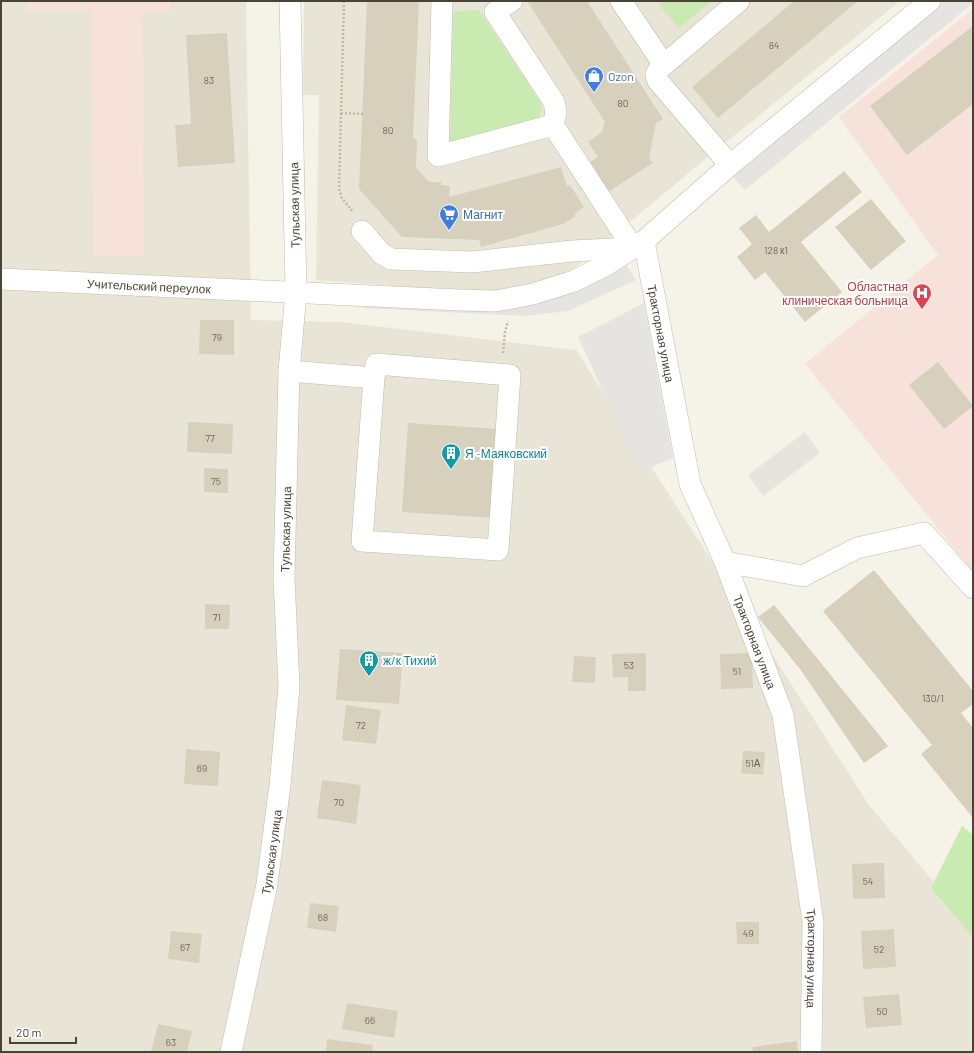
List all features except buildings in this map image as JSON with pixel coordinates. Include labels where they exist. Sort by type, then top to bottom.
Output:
[{"type":"street","name":"Тульская улица","points":[[231,1052],[267,884],[280,785],[288,695],[284,578],[289,371],[296,293],[290,1]]},
{"type":"street","points":[[442,1],[438,156],[553,125]]},
{"type":"street","points":[[621,1],[664,66]]},
{"type":"street","points":[[730,165],[658,81],[656,75],[659,69],[739,1]]},
{"type":"street","name":"Учительский переулок","points":[[1,279],[496,301],[534,294],[574,281],[606,265],[638,245],[730,165],[930,1]]},
{"type":"street","points":[[499,5],[554,102],[556,113],[553,125],[638,245]]},
{"type":"street","points":[[362,231],[382,254],[391,259],[472,262],[638,245]]},
{"type":"street","name":"Тракторная улица","points":[[638,245],[690,484],[725,562],[783,714],[813,922],[811,1052]]},
{"type":"street","points":[[376,364],[510,375],[498,550],[362,541],[374,378],[376,364]]},
{"type":"street","points":[[289,371],[374,378]]},
{"type":"street","points":[[725,562],[803,576],[857,548],[924,533],[973,588]]},
{"type":"path","points":[[344,1],[339,194],[359,220],[362,231]]},
{"type":"path","points":[[341,113],[363,114]]},
{"type":"path","points":[[503,357],[505,332]]},
{"type":"shaded area","points":[[1,1],[246,1],[251,320],[341,322],[576,350],[869,805],[973,928],[973,1052],[1,1052]]},
{"type":"shaded area","points":[[27,1],[171,1],[171,11],[142,11],[144,256],[94,256],[91,10],[27,11]]},
{"type":"shaded area","points":[[304,1],[900,1],[703,161],[570,272],[520,287],[485,293],[316,280],[319,95],[303,95]]},
{"type":"shaded area","points":[[944,1],[973,1],[973,3],[745,190],[730,173]]},
{"type":"shaded area","name":"Областная клиническая больница","points":[[973,9],[973,572],[805,364],[938,255],[839,117]]},
{"type":"shaded area","points":[[625,263],[636,280],[568,311],[525,316],[364,308],[364,290],[516,297]]},
{"type":"shaded area","points":[[644,303],[673,458],[640,472],[578,337]]},
{"type":"shaded area","points":[[805,432],[820,453],[763,496],[748,475]]},
{"type":"green space","points":[[658,1],[712,1],[679,28],[663,10]]},
{"type":"green space","points":[[479,10],[540,102],[542,109],[539,118],[450,142],[453,15],[456,11]]},
{"type":"green space","points":[[962,826],[972,834],[973,840],[973,937],[931,888]]},
{"type":"place","name":"Ozon","points":[[594,93]]},
{"type":"place","name":"Магнит","points":[[449,231]]},
{"type":"place","name":"Областная клиническая больница","points":[[922,310]]},
{"type":"place","name":"Я -Маяковский","points":[[451,470]]},
{"type":"place","name":"ж/к Тихий","points":[[369,677]]}]
